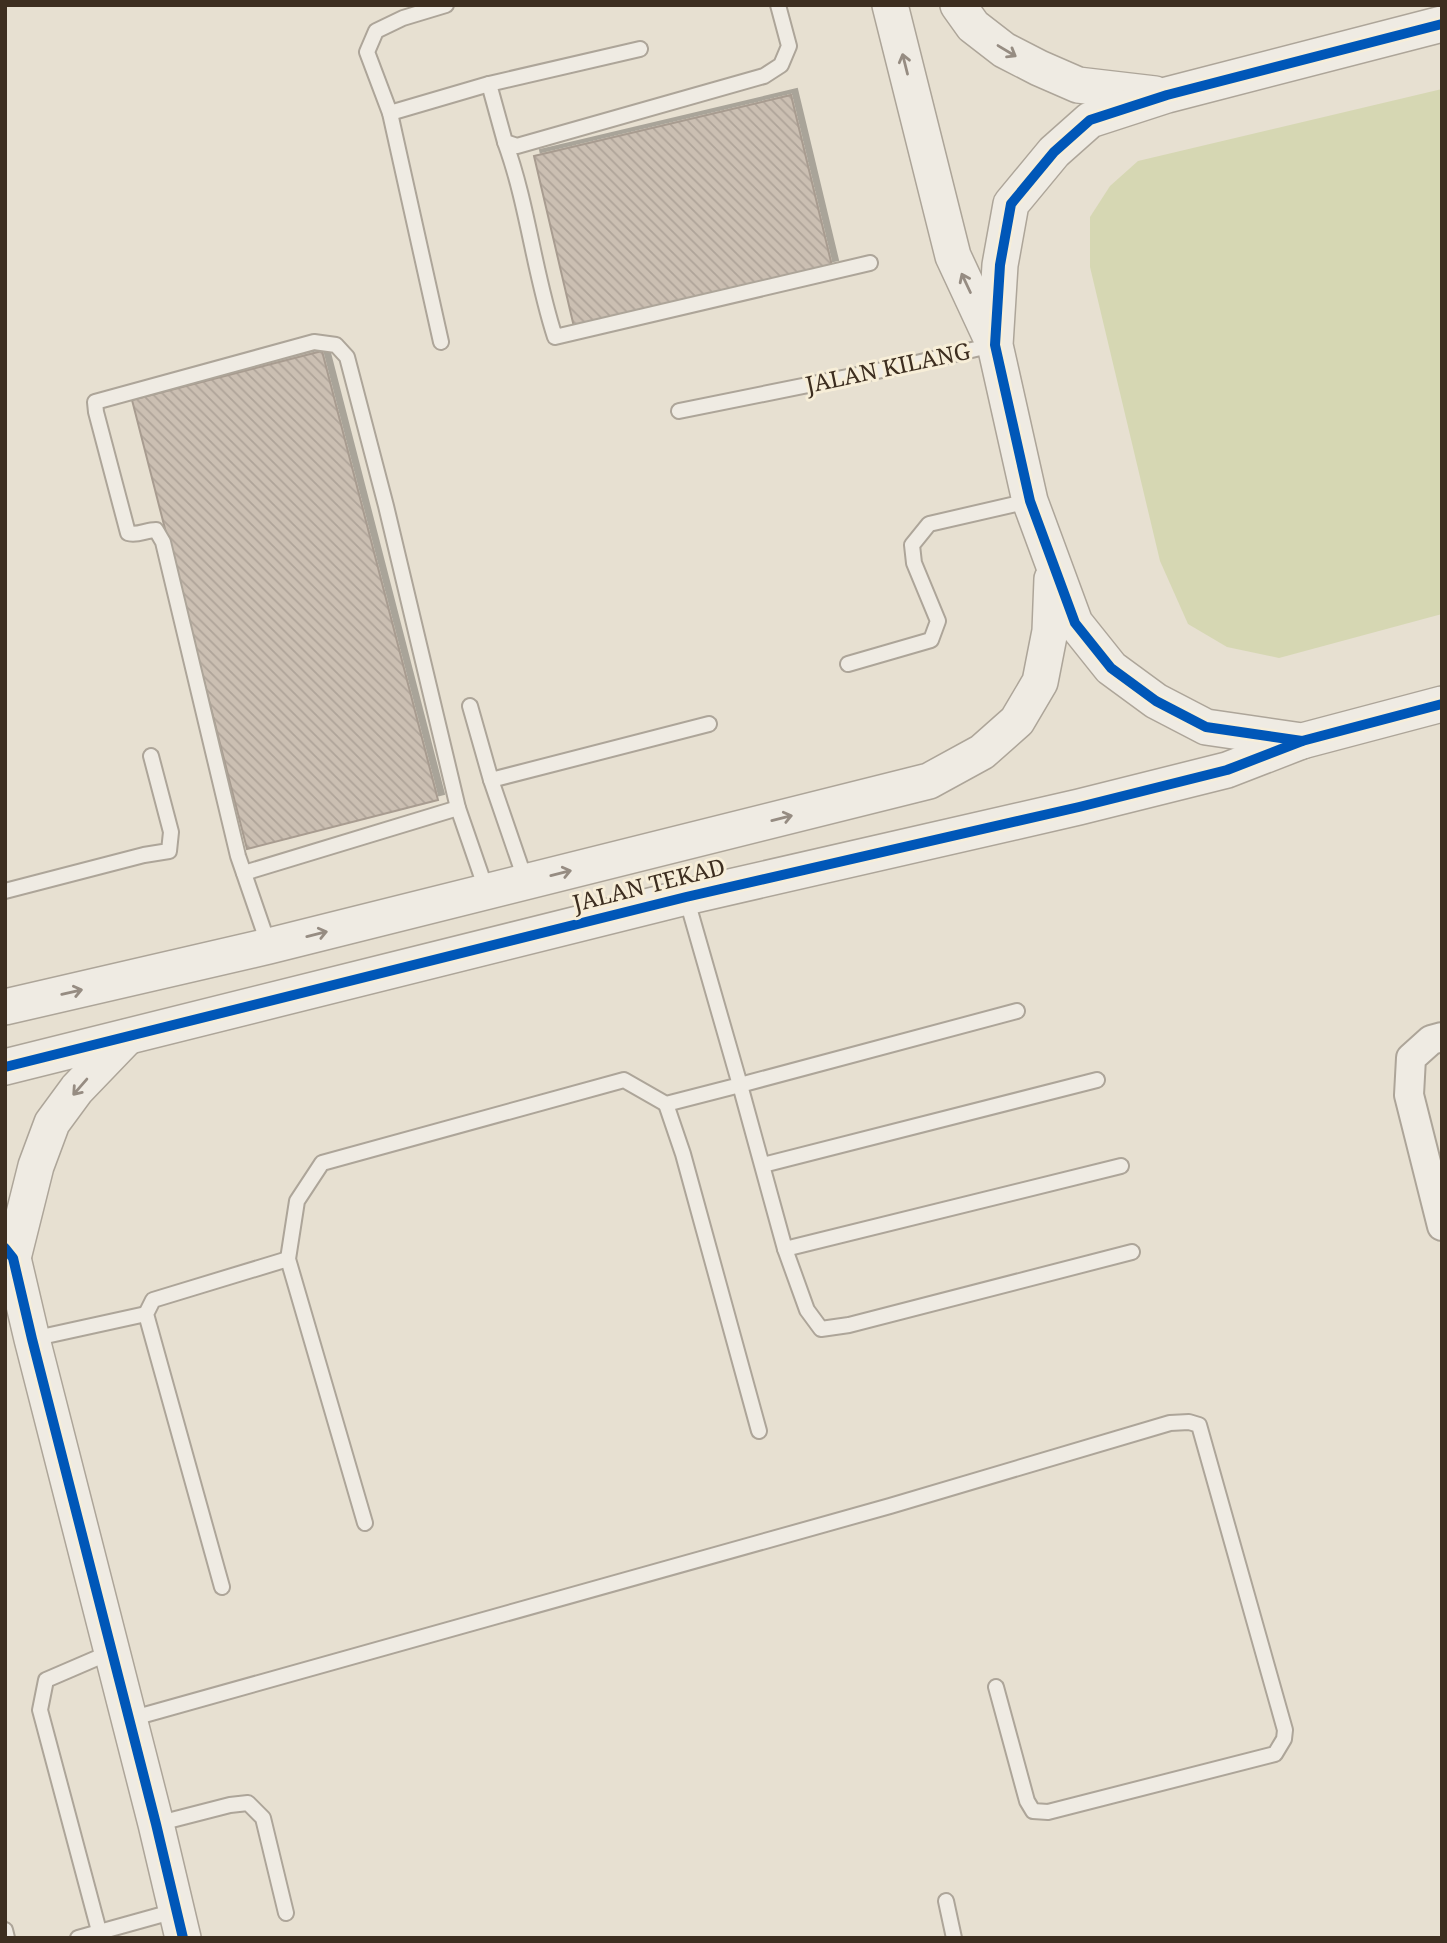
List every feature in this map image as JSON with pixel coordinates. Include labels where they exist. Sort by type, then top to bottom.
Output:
[{"type":"street","name":"JALAN KILANG","points":[[890,5],[953,256],[995,345]]},
{"type":"street","points":[[958,5],[973,26],[1004,50],[1078,85],[1167,95]]},
{"type":"street","points":[[1302,741],[1206,727],[1156,701],[1111,668],[1075,623],[1030,501],[995,345],[1000,265],[1011,204],[1054,152],[1090,120],[1167,95],[1442,24]]},
{"type":"street","name":"JALAN TEKAD","points":[[5,1007],[269,946],[929,782],[982,752],[1017,721],[1040,682],[1050,631],[1053,563]]},
{"type":"street","name":"JALAN TEKAD","points":[[5,1067],[686,897],[1079,807],[1227,770],[1302,741],[1442,704]]},
{"type":"street","points":[[127,1037],[77,1089],[52,1123],[9,1253],[180,1924]]},
{"type":"street","points":[[1442,1037],[1431,1040],[1411,1058],[1409,1095],[1442,1226]]},
{"type":"lane","points":[[440,342],[390,113],[367,52],[376,31],[403,18],[446,5]]},
{"type":"lane","points":[[505,142],[517,146],[764,76],[781,65],[789,46],[778,5]]},
{"type":"lane","points":[[390,113],[489,84],[640,49]]},
{"type":"lane","points":[[489,84],[514,166],[546,310],[555,337],[870,263]]},
{"type":"lane","points":[[269,946],[238,856],[163,542],[156,530],[133,535],[128,533],[95,402],[314,342],[336,345],[347,356],[386,506],[458,808],[487,892]]},
{"type":"lane","name":"JALAN KILANG","points":[[679,411],[995,345]]},
{"type":"lane","points":[[848,664],[931,640],[938,621],[914,563],[912,545],[929,524],[1030,501]]},
{"type":"lane","points":[[470,706],[491,780],[526,882]]},
{"type":"lane","points":[[491,780],[709,724]]},
{"type":"lane","points":[[5,891],[169,851],[171,832],[151,755]]},
{"type":"lane","points":[[244,873],[458,808]]},
{"type":"lane","points":[[686,897],[785,1249],[807,1310],[821,1329],[849,1325],[1132,1252]]},
{"type":"lane","points":[[666,1104],[1017,1011]]},
{"type":"lane","points":[[365,1523],[288,1259],[297,1201],[322,1163],[624,1080],[666,1104],[683,1154],[759,1431]]},
{"type":"lane","points":[[763,1165],[1097,1080]]},
{"type":"lane","points":[[785,1249],[1121,1166]]},
{"type":"lane","points":[[222,1587],[146,1314],[153,1300],[288,1259]]},
{"type":"lane","points":[[32,1339],[146,1314]]},
{"type":"lane","points":[[129,1720],[890,1506],[1170,1423],[1189,1422],[1199,1425],[1285,1730],[1284,1739],[1275,1754],[1048,1812],[1033,1811],[1027,1801],[996,1688]]},
{"type":"lane","points":[[99,1931],[40,1710],[46,1681],[111,1652]]},
{"type":"lane","points":[[156,1825],[230,1805],[248,1803],[263,1818],[286,1913]]},
{"type":"lane","points":[[946,1901],[954,1938]]},
{"type":"lane","points":[[78,1938],[99,1931],[180,1924]]},
{"type":"lane","points":[[5,1930],[7,1938]]},
{"type":"green space","points":[[1442,89],[1442,614],[1279,658],[1227,647],[1188,624],[1160,561],[1090,267],[1090,217],[1110,186],[1138,161]]},
{"type":"building","points":[[791,95],[832,266],[574,327],[534,156]]},
{"type":"building","points":[[322,351],[438,800],[247,849],[132,400]]},
{"type":"cycle path","points":[[1442,24],[1167,95],[1090,120],[1054,152],[1011,204],[1000,265],[995,345],[1030,501],[1075,623],[1111,668],[1156,701],[1206,727],[1302,741],[1442,704]]},
{"type":"cycle path","points":[[5,1067],[686,897],[1079,807],[1227,770],[1302,741]]},
{"type":"cycle path","points":[[5,1248],[13,1258],[183,1938]]}]
